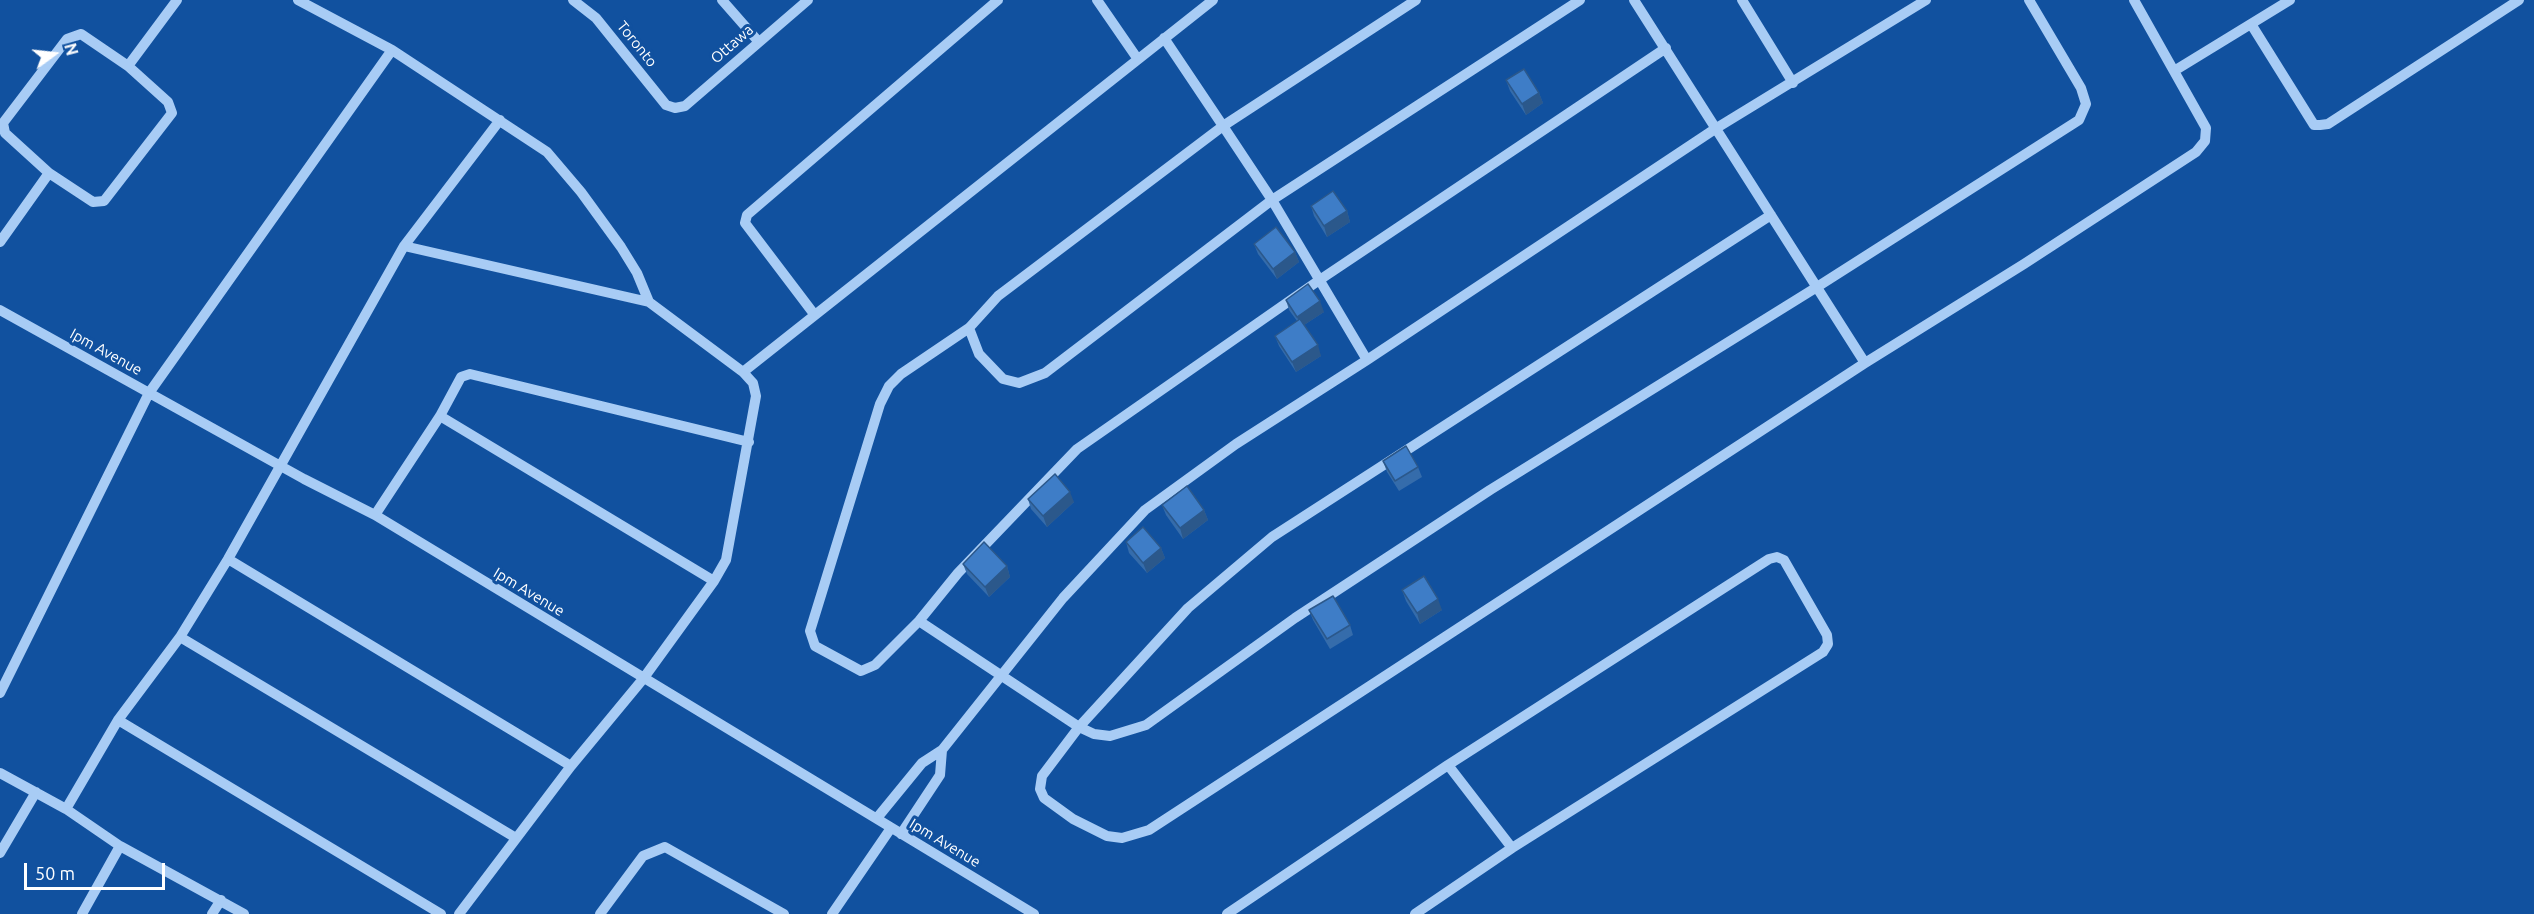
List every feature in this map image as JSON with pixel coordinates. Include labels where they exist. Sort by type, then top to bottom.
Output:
[{"type":"street","points":[[128,66],[177,0]]},
{"type":"street","points":[[298,0],[392,50],[547,152],[581,192],[627,256],[650,302]]},
{"type":"street","name":"Toronto","points":[[573,0],[596,18],[666,105],[675,108]]},
{"type":"street","points":[[722,0],[758,41]]},
{"type":"street","name":"Ottawa","points":[[675,108],[685,106],[808,0]]},
{"type":"street","points":[[814,314],[745,223],[747,215],[998,0]]},
{"type":"street","points":[[1097,0],[1137,58]]},
{"type":"street","points":[[743,372],[1213,0]]},
{"type":"street","points":[[1416,0],[1223,126],[998,296],[969,328],[901,374],[889,386],[880,404],[810,632],[815,646],[861,671],[875,665],[919,621],[958,573],[1077,449],[1318,281],[1666,48]]},
{"type":"street","points":[[969,328],[979,354],[1003,379],[1019,383],[1045,374],[1272,200],[1580,0]]},
{"type":"street","points":[[1634,0],[1865,363]]},
{"type":"street","points":[[877,818],[921,763],[942,750],[1063,598],[1145,510],[1236,444],[1368,360],[1715,129],[1926,0]]},
{"type":"street","points":[[919,621],[1079,727],[1094,734],[1110,736],[1146,725],[1295,618],[1490,490],[1817,287],[2079,120],[2086,104],[2081,87],[2029,0]]},
{"type":"street","points":[[1771,215],[1272,537],[1188,608],[1079,727],[1042,776],[1040,789],[1044,798],[1073,819],[1107,836],[1128,837],[1149,830],[1865,363],[2024,264],[2196,152],[2205,141],[2206,128],[2134,0]]},
{"type":"street","points":[[2174,71],[2290,0]]},
{"type":"street","points":[[2251,24],[2314,125],[2320,126],[2328,124],[2519,0]]},
{"type":"street","points":[[1746,1],[1793,83]]},
{"type":"street","points":[[81,34],[128,66],[168,102],[172,113],[104,201],[93,202],[49,172],[5,133],[3,123],[68,39],[81,34]]},
{"type":"street","points":[[1164,38],[1272,200],[1318,281],[1368,360]]},
{"type":"street","points":[[0,693],[149,393],[392,50]]},
{"type":"street","points":[[66,809],[118,720],[180,637],[228,559],[404,246],[500,120]]},
{"type":"street","points":[[0,242],[49,172]]},
{"type":"street","points":[[404,246],[650,302],[743,372],[753,383],[756,396],[726,560],[714,581],[643,679],[571,766],[459,914]]},
{"type":"street","name":"Ipm Avenue","points":[[0,310],[279,465],[375,515],[1034,914]]},
{"type":"street","points":[[375,515],[440,416],[461,377],[470,374],[749,442]]},
{"type":"street","points":[[440,416],[714,581]]},
{"type":"street","points":[[1227,914],[1448,765],[1769,559],[1777,557],[1784,560],[1827,635],[1828,644],[1823,652],[1512,848],[1415,914]]},
{"type":"street","points":[[228,559],[571,766]]},
{"type":"street","points":[[180,637],[516,838]]},
{"type":"street","points":[[118,720],[441,914]]},
{"type":"street","points":[[832,914],[940,775],[942,750]]},
{"type":"street","points":[[1448,765],[1512,848]]},
{"type":"street","points":[[0,773],[66,809],[120,846],[244,914]]},
{"type":"street","points":[[0,853],[36,792]]},
{"type":"street","points":[[82,914],[120,846]]},
{"type":"street","points":[[601,914],[643,855],[665,848],[784,914]]},
{"type":"street","points":[[212,914],[221,900]]},
{"type":"building","points":[[1524,69],[1539,93],[1522,104],[1506,80]]},
{"type":"building","points":[[1333,191],[1347,211],[1324,226],[1311,206]]},
{"type":"building","points":[[1276,227],[1295,252],[1273,269],[1254,244]]},
{"type":"building","points":[[1308,284],[1320,301],[1297,317],[1286,300]]},
{"type":"building","points":[[1300,319],[1318,345],[1292,362],[1275,336]]},
{"type":"building","points":[[1406,446],[1418,467],[1395,481],[1383,461]]},
{"type":"building","points":[[1055,474],[1070,492],[1043,516],[1028,499]]},
{"type":"building","points":[[1187,486],[1204,510],[1180,528],[1162,505]]},
{"type":"building","points":[[1143,527],[1161,548],[1143,563],[1126,542]]},
{"type":"building","points":[[984,542],[1007,566],[985,587],[963,564]]},
{"type":"building","points":[[1424,576],[1438,599],[1417,613],[1402,590]]},
{"type":"building","points":[[1333,596],[1350,625],[1327,639],[1309,610]]}]
